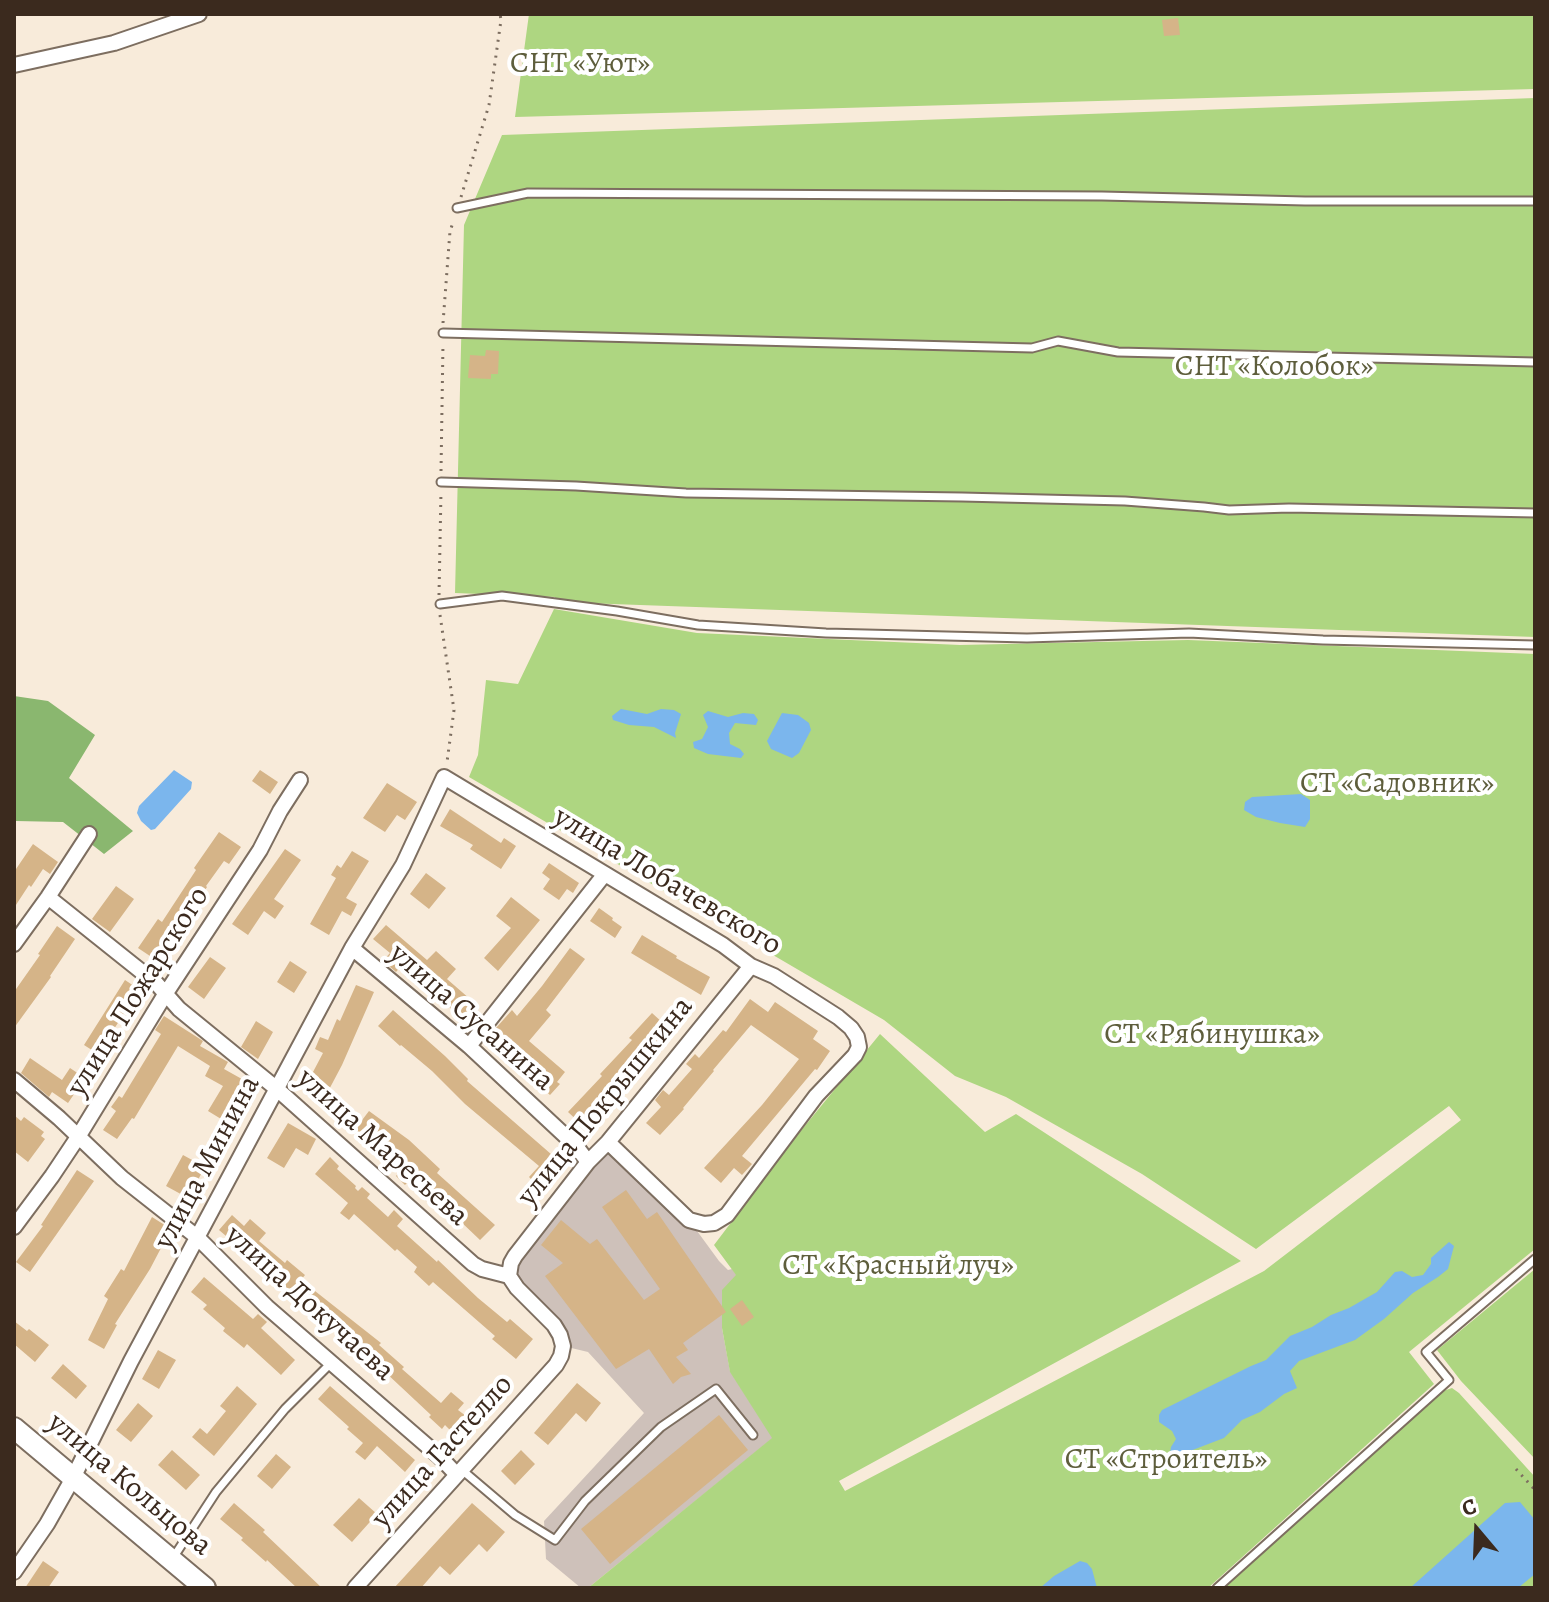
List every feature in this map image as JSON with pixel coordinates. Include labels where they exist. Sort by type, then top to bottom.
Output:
[{"type":"main road","name":"улица Кольцова","points":[[14,1428],[205,1588]]},
{"type":"street","points":[[14,65],[114,43],[199,14]]},
{"type":"street","name":"улица Лобачевского","points":[[444,777],[723,945],[751,966],[774,976],[838,1017],[857,1037],[859,1047],[855,1055],[816,1096],[727,1215],[714,1223],[689,1220],[608,1142]]},
{"type":"street","name":"улица Минина","points":[[14,1572],[47,1524],[73,1478],[131,1361],[352,948],[403,865],[444,777]]},
{"type":"street","name":"улица Пожарского","points":[[14,1227],[78,1137],[166,993],[260,850],[300,780]]},
{"type":"street","points":[[14,944],[89,834]]},
{"type":"street","points":[[469,1046],[604,875]]},
{"type":"street","name":"улица Маресьева","points":[[48,897],[157,984],[179,1009],[277,1089],[473,1264],[509,1276],[554,1325],[563,1346]]},
{"type":"street","name":"улица Сусанина","points":[[352,948],[469,1046],[576,1146],[588,1162]]},
{"type":"street","name":"улица Покрышкина","points":[[509,1276],[515,1256],[588,1162],[608,1142],[751,966]]},
{"type":"street","name":"улица Докучаева","points":[[14,1080],[122,1178],[197,1237],[267,1307],[460,1473]]},
{"type":"street","name":"улица Гастелло","points":[[355,1588],[556,1365],[563,1346]]},
{"type":"lane","points":[[457,208],[528,193],[1535,201]]},
{"type":"lane","points":[[443,333],[1032,348],[1058,341],[1118,352],[1535,362]]},
{"type":"lane","points":[[441,482],[686,493],[1125,501],[1229,510],[1289,508],[1535,513]]},
{"type":"lane","points":[[440,604],[502,596],[698,625],[826,633],[1027,638],[1189,633],[1535,645]]},
{"type":"lane","points":[[1217,1588],[1449,1380],[1426,1352],[1535,1259]]},
{"type":"lane","points":[[172,1560],[216,1492],[285,1409],[331,1363]]},
{"type":"lane","points":[[460,1473],[515,1515],[555,1540],[585,1501],[661,1427],[716,1389],[753,1435]]},
{"type":"path","points":[[444,777],[454,710],[440,604],[439,531],[443,333],[450,231],[489,105],[500,14]]},
{"type":"path","points":[[1516,1469],[1535,1490]]},
{"type":"shaded area","points":[[608,1142],[689,1220],[719,1261],[737,1275],[722,1328],[730,1371],[773,1438],[588,1588],[581,1588],[546,1559],[544,1521],[644,1413],[588,1352],[563,1346],[517,1288],[511,1263]]},
{"type":"green space","name":"СНТ «Уют»","points":[[529,14],[1535,14],[1535,89],[515,117]]},
{"type":"green space","name":"СНТ «Колобок»","points":[[1535,98],[1535,637],[556,602],[555,597],[455,593],[464,225],[502,135]]},
{"type":"green space","points":[[554,609],[697,633],[960,645],[1188,640],[1535,654],[1535,1249],[1409,1352],[1434,1384],[1208,1588],[588,1588],[772,1438],[730,1372],[722,1328],[722,1290],[736,1275],[714,1245],[799,1133],[880,1034],[985,1132],[1016,1114],[1241,1261],[839,1481],[845,1491],[1264,1271],[1461,1120],[1449,1106],[1256,1249],[1142,1174],[1006,1097],[955,1076],[884,1020],[469,777],[478,755],[486,680],[518,684]]},
{"type":"green space","points":[[14,696],[48,701],[95,735],[69,778],[133,831],[104,854],[63,822],[14,823]]},
{"type":"green space","points":[[1535,1269],[1535,1459],[1461,1381],[1437,1350]]},
{"type":"green space","points":[[1452,1388],[1535,1477],[1535,1588],[1224,1588],[1443,1391]]},
{"type":"water","points":[[621,709],[647,714],[661,709],[674,710],[681,714],[676,738],[654,727],[613,720],[612,716]]},
{"type":"water","points":[[708,711],[728,717],[754,714],[758,720],[756,725],[735,723],[729,733],[730,744],[744,754],[741,758],[708,754],[694,748],[693,742],[702,739],[708,727],[703,715]]},
{"type":"water","points":[[782,713],[798,715],[809,723],[811,730],[799,753],[792,758],[771,749],[767,741]]},
{"type":"water","points":[[174,770],[192,782],[191,789],[151,830],[137,813],[139,806]]},
{"type":"water","points":[[1301,794],[1310,800],[1310,819],[1305,827],[1256,817],[1244,810],[1245,802],[1252,797]]},
{"type":"water","points":[[1449,1242],[1454,1246],[1448,1269],[1438,1277],[1355,1340],[1299,1361],[1290,1371],[1297,1388],[1242,1420],[1224,1438],[1175,1460],[1170,1453],[1176,1439],[1172,1431],[1159,1422],[1162,1410],[1266,1360],[1290,1336],[1377,1292],[1395,1272],[1402,1271],[1412,1277],[1423,1275],[1431,1264],[1431,1258]]},
{"type":"water","points":[[1520,1502],[1535,1520],[1535,1574],[1518,1588],[1410,1588],[1505,1503]]},
{"type":"water","points":[[1080,1561],[1092,1569],[1097,1588],[1040,1588],[1054,1576]]},
{"type":"building","points":[[1178,18],[1180,35],[1164,36],[1162,20]]},
{"type":"building","points":[[486,350],[499,351],[498,374],[491,374],[491,379],[468,378],[470,355],[485,356]]},
{"type":"building","points":[[260,770],[278,782],[270,794],[252,781]]},
{"type":"building","points":[[387,783],[417,802],[405,820],[397,815],[385,832],[363,818]]},
{"type":"building","points":[[450,809],[501,843],[504,838],[516,846],[501,869],[470,849],[473,845],[440,826]]},
{"type":"building","points":[[219,832],[241,847],[229,864],[224,861],[206,886],[178,933],[183,936],[173,951],[168,948],[159,962],[138,948],[158,919],[162,922]]},
{"type":"building","points":[[33,844],[58,862],[50,874],[43,869],[14,908],[14,872]]},
{"type":"building","points":[[285,849],[301,860],[274,899],[284,906],[275,919],[264,911],[248,935],[232,924]]},
{"type":"building","points":[[352,851],[369,861],[346,898],[357,904],[351,916],[342,911],[329,935],[310,924],[336,878],[331,875],[337,865],[341,868]]},
{"type":"building","points":[[549,863],[579,883],[573,893],[567,889],[559,900],[543,889],[550,879],[542,873]]},
{"type":"building","points":[[426,873],[446,888],[429,909],[410,894]]},
{"type":"building","points":[[116,886],[134,899],[110,932],[92,919]]},
{"type":"building","points":[[511,897],[540,920],[498,971],[484,958],[511,928],[496,916]]},
{"type":"building","points":[[599,908],[622,927],[615,938],[590,921]]},
{"type":"building","points":[[386,925],[427,960],[436,951],[456,969],[447,979],[478,1006],[465,1022],[403,964],[396,972],[383,961],[390,953],[373,939]]},
{"type":"building","points":[[57,926],[75,939],[14,1028],[14,992]]},
{"type":"building","points":[[642,935],[710,977],[701,995],[631,953]]},
{"type":"building","points":[[570,948],[585,959],[546,1010],[551,1015],[529,1041],[565,1072],[550,1095],[531,1078],[540,1067],[520,1050],[511,1060],[494,1045],[503,1035],[496,1028],[512,1010],[517,1016]]},
{"type":"building","points":[[210,957],[226,968],[204,999],[188,987]]},
{"type":"building","points":[[290,961],[307,972],[294,993],[277,982]]},
{"type":"building","points":[[125,980],[143,992],[135,1004],[132,1001],[98,1054],[84,1045]]},
{"type":"building","points":[[356,985],[374,992],[324,1099],[304,1089],[323,1053],[315,1049],[320,1037],[328,1040]]},
{"type":"building","points":[[750,999],[768,1012],[775,1002],[818,1031],[813,1039],[830,1051],[742,1156],[752,1164],[742,1175],[734,1168],[721,1183],[704,1168],[799,1059],[751,1025],[660,1135],[646,1123],[661,1107],[655,1100],[663,1090],[669,1095],[692,1069],[686,1064],[695,1054],[699,1058],[723,1030],[726,1032]]},
{"type":"building","points":[[393,1010],[445,1056],[467,1081],[559,1161],[537,1185],[529,1177],[539,1166],[378,1026]]},
{"type":"building","points":[[652,1013],[663,1023],[654,1034],[660,1038],[626,1076],[631,1081],[620,1093],[617,1090],[583,1126],[568,1112],[602,1076],[600,1074]]},
{"type":"building","points":[[164,1016],[203,1041],[200,1046],[228,1062],[224,1069],[249,1083],[226,1122],[208,1111],[223,1086],[205,1076],[210,1066],[178,1046],[134,1119],[117,1139],[103,1130],[116,1111],[111,1107],[119,1096],[122,1098],[161,1034],[155,1030]]},
{"type":"building","points":[[256,1021],[273,1032],[258,1059],[241,1047]]},
{"type":"building","points":[[30,1058],[62,1080],[70,1068],[85,1078],[68,1103],[52,1092],[49,1097],[21,1073]]},
{"type":"building","points":[[369,1111],[409,1140],[440,1169],[437,1173],[495,1225],[480,1240],[438,1200],[433,1207],[424,1199],[429,1194],[411,1178],[405,1185],[396,1176],[402,1169],[353,1132]]},
{"type":"building","points":[[14,1115],[21,1121],[24,1117],[44,1132],[41,1136],[45,1139],[28,1162],[14,1151]]},
{"type":"building","points":[[288,1123],[316,1139],[308,1155],[296,1148],[284,1168],[267,1158]]},
{"type":"building","points":[[183,1155],[205,1167],[188,1198],[166,1186]]},
{"type":"building","points":[[330,1157],[355,1188],[358,1191],[362,1187],[370,1194],[367,1198],[388,1217],[394,1210],[403,1219],[397,1226],[437,1262],[507,1322],[510,1319],[533,1339],[516,1359],[492,1339],[495,1336],[433,1282],[429,1286],[414,1272],[417,1267],[397,1249],[395,1251],[354,1214],[349,1220],[340,1213],[348,1203],[315,1174]]},
{"type":"building","points":[[77,1170],[94,1181],[30,1272],[16,1262],[43,1226]]},
{"type":"building","points":[[626,1190],[647,1219],[657,1212],[726,1312],[683,1343],[688,1350],[676,1357],[691,1374],[673,1384],[649,1349],[616,1369],[545,1276],[563,1263],[541,1245],[561,1220],[590,1244],[597,1239],[644,1300],[660,1289],[602,1207]]},
{"type":"building","points":[[232,1215],[244,1226],[250,1219],[266,1233],[259,1241],[305,1275],[301,1280],[381,1343],[379,1345],[404,1367],[402,1369],[441,1403],[451,1392],[464,1403],[458,1410],[466,1416],[452,1432],[445,1425],[442,1429],[369,1357],[219,1230]]},
{"type":"building","points":[[152,1217],[171,1229],[115,1324],[104,1349],[88,1340],[108,1299],[104,1296],[121,1269],[124,1271]]},
{"type":"building","points":[[204,1277],[253,1319],[258,1314],[267,1322],[261,1328],[295,1360],[281,1375],[247,1344],[244,1348],[223,1331],[225,1328],[203,1309],[207,1305],[191,1292]]},
{"type":"building","points":[[742,1300],[754,1317],[742,1326],[730,1309]]},
{"type":"building","points":[[14,1321],[49,1345],[35,1362],[14,1344]]},
{"type":"building","points":[[158,1350],[176,1360],[159,1389],[142,1379]]},
{"type":"building","points":[[63,1364],[87,1386],[76,1399],[51,1378]]},
{"type":"building","points":[[577,1383],[601,1403],[586,1422],[576,1413],[548,1445],[534,1433]]},
{"type":"building","points":[[237,1386],[257,1404],[214,1456],[192,1437],[200,1428],[207,1434],[226,1411],[220,1406]]},
{"type":"building","points":[[330,1386],[415,1460],[405,1472],[377,1446],[365,1460],[355,1452],[363,1443],[318,1399]]},
{"type":"building","points":[[138,1403],[153,1416],[131,1442],[116,1430]]},
{"type":"building","points":[[719,1415],[748,1450],[610,1564],[581,1529]]},
{"type":"building","points":[[172,1450],[200,1475],[186,1490],[158,1465]]},
{"type":"building","points":[[521,1450],[535,1464],[515,1485],[501,1471]]},
{"type":"building","points":[[276,1454],[291,1467],[272,1489],[257,1476]]},
{"type":"building","points":[[359,1498],[377,1514],[352,1542],[333,1525]]},
{"type":"building","points":[[234,1503],[322,1588],[297,1588],[241,1540],[243,1538],[220,1519]]},
{"type":"building","points":[[472,1503],[505,1532],[487,1552],[479,1544],[450,1575],[440,1566],[421,1588],[394,1588]]},
{"type":"building","points":[[43,1561],[59,1572],[48,1588],[25,1588]]},
{"type":"park label","name":"СТ «Садовник»","points":[[1397,785]]},
{"type":"park label","name":"СТ «Рябинушка»","points":[[1212,1036]]},
{"type":"park label","name":"СТ «Красный луч»","points":[[898,1267]]},
{"type":"park label","name":"СТ «Строитель»","points":[[1166,1461]]}]
